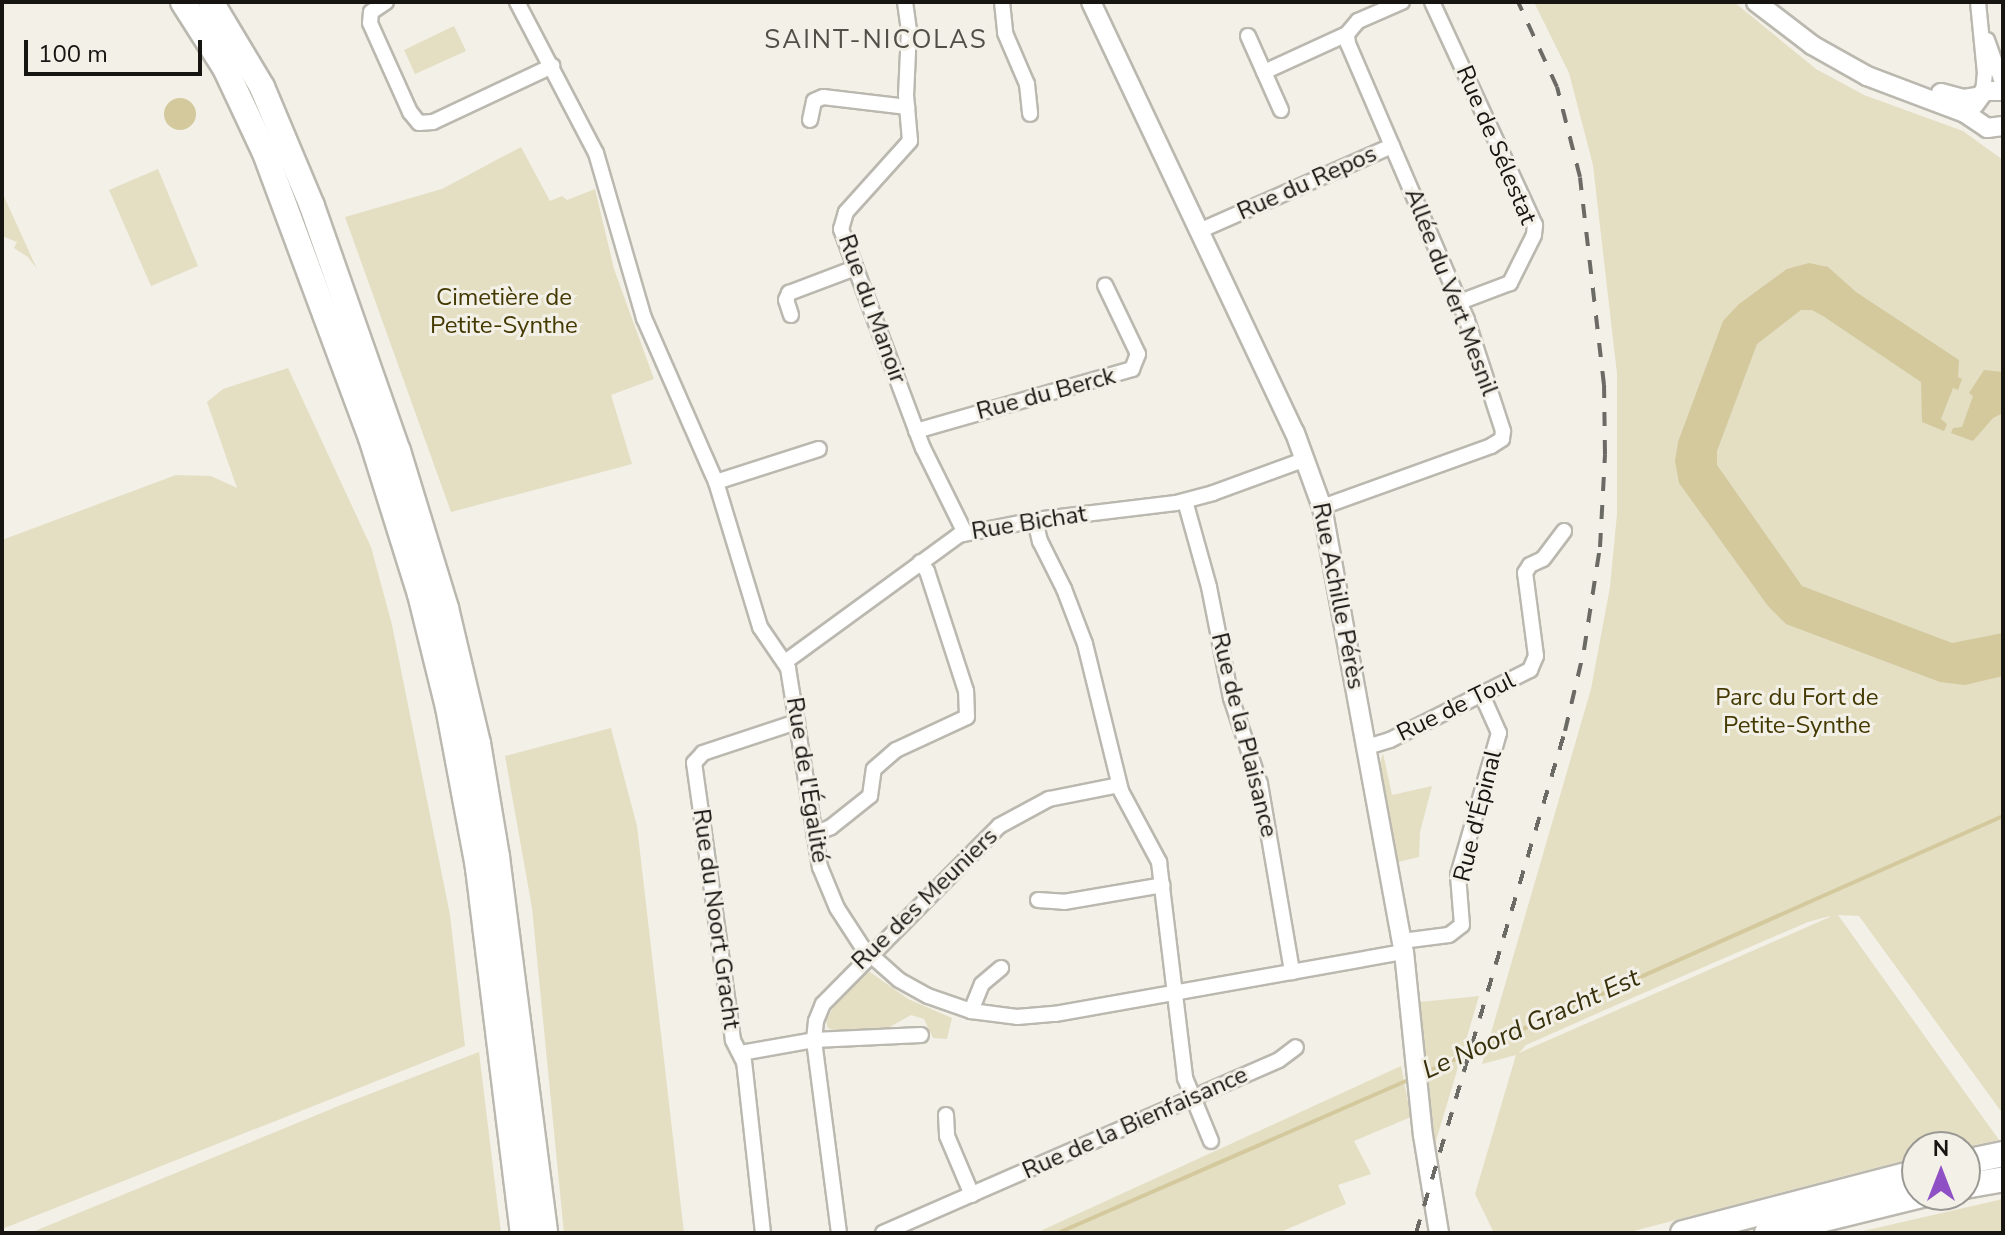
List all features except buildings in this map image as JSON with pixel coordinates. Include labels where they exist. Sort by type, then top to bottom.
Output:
[{"type":"highway","points":[[183,2],[225,68],[265,153],[348,373],[420,594],[448,707],[478,868],[523,1233]]},
{"type":"highway","points":[[211,2],[262,87],[308,195],[398,451],[446,608],[478,743],[501,879],[545,1233]]},
{"type":"highway","points":[[1981,1162],[2002,1162]]},
{"type":"highway","points":[[1981,1176],[2002,1162]]},
{"type":"highway","points":[[1683,1233],[1901,1176]]},
{"type":"highway","points":[[1767,1233],[1901,1200]]},
{"type":"street","points":[[386,2],[371,12],[370,23],[410,112],[419,123],[433,122],[552,66]]},
{"type":"street","name":"Rue de l'Égalité","points":[[517,2],[596,153],[644,318],[716,482],[760,627],[785,662],[820,867],[837,908],[869,954],[913,989],[971,1011],[1036,1016],[1175,994],[1403,947]]},
{"type":"street","name":"Rue du Manoir","points":[[905,2],[909,30],[909,145],[852,205],[843,220],[842,233],[916,431],[965,533]]},
{"type":"street","points":[[1002,2],[1005,33],[1025,77],[1030,114]]},
{"type":"street","name":"Rue Achille Pérès","points":[[1091,2],[1306,459],[1322,507],[1403,947],[1439,1233]]},
{"type":"street","points":[[1264,72],[1347,34],[1358,21],[1402,2]]},
{"type":"street","name":"Rue de Sélestat","points":[[1432,2],[1535,225],[1534,235],[1510,283],[1460,302]]},
{"type":"street","points":[[1756,2],[1799,36],[1857,71],[1976,119],[1989,128],[2003,126]]},
{"type":"street","points":[[1775,2],[1820,36],[1882,70],[1955,97],[2003,91]]},
{"type":"street","points":[[1978,2],[1982,26],[2003,85]]},
{"type":"street","points":[[1976,119],[1973,107],[1980,94],[1982,26]]},
{"type":"street","name":"Rue du Repos","points":[[1199,231],[1392,146],[1348,44],[1347,34]]},
{"type":"street","points":[[1248,36],[1281,110]]},
{"type":"street","points":[[810,120],[813,104],[819,97],[907,107]]},
{"type":"street","name":"Allée du Vert Mesnil","points":[[1322,507],[1491,446],[1502,439],[1502,426],[1460,302],[1392,146]]},
{"type":"street","points":[[791,315],[786,300],[789,293],[855,268]]},
{"type":"street","name":"Rue du Berck","points":[[916,431],[1132,369],[1138,354],[1105,285]]},
{"type":"street","points":[[716,482],[819,449]]},
{"type":"street","name":"Rue Bichat","points":[[785,662],[920,562],[965,533],[1035,520],[1185,501],[1306,459]]},
{"type":"street","name":"Rue de la Plaisance","points":[[1185,501],[1209,587],[1231,698],[1260,784],[1292,972]]},
{"type":"street","points":[[1035,520],[1040,541],[1064,589],[1085,644],[1119,785],[1155,852],[1163,885],[1185,1078],[1211,1141]]},
{"type":"street","name":"Rue de Toul","points":[[1367,747],[1390,740],[1482,695],[1534,665],[1536,656],[1525,573],[1543,559],[1564,531]]},
{"type":"street","points":[[814,834],[828,829],[870,796],[874,769],[902,745],[967,717],[966,691],[927,571],[920,562]]},
{"type":"street","name":"Rue d'Épinal","points":[[1403,947],[1449,935],[1462,925],[1458,875],[1499,733],[1482,695]]},
{"type":"street","name":"Rue du Noort Gracht","points":[[763,1233],[741,1053],[733,1040],[694,763],[703,753],[797,722]]},
{"type":"street","name":"Rue des Meuniers","points":[[839,1233],[814,1040],[823,1004],[986,836],[1009,819],[1054,797],[1119,785]]},
{"type":"street","points":[[1038,900],[1064,902],[1163,885]]},
{"type":"street","points":[[971,1011],[982,984],[1001,968]]},
{"type":"street","points":[[741,1053],[814,1040],[921,1035]]},
{"type":"street","name":"Rue de la Bienfaisance","points":[[883,1233],[1279,1060],[1296,1047]]},
{"type":"street","points":[[946,1115],[947,1136],[972,1195]]},
{"type":"green space","name":"Parc du Fort de Petite-Synthe","points":[[1534,2],[1734,2],[1816,69],[1864,95],[1963,131],[2003,160],[2003,1114],[1859,916],[1838,915],[1999,1140],[1981,1144],[1981,1131],[1901,1131],[1901,1161],[1626,1233],[1487,1233],[1493,1231],[1475,1194],[1516,1055],[1482,1064],[1591,689],[1610,587],[1617,514],[1617,374],[1593,165],[1569,73]],"holes":[[[1830,916],[1519,1053],[1526,1045],[1632,998],[1808,922]]]},
{"type":"green space","points":[[454,26],[466,51],[415,74],[404,50]]},
{"type":"green space","name":"Cimetière de Petite-Synthe","points":[[521,147],[550,201],[562,196],[567,200],[595,189],[614,269],[654,379],[611,395],[632,464],[451,512],[345,217],[442,189]]},
{"type":"green space","points":[[158,169],[198,266],[151,286],[109,190]]},
{"type":"green space","points":[[2,192],[37,269],[28,257],[14,248],[17,242],[2,236]]},
{"type":"green space","points":[[288,368],[371,547],[392,625],[450,915],[465,1046],[2,1229],[2,540],[176,475],[211,476],[237,488],[207,402],[223,389]]},
{"type":"green space","points":[[611,728],[637,826],[684,1233],[564,1233],[532,908],[505,756]]},
{"type":"green space","points":[[1383,753],[1392,795],[1432,786],[1420,832],[1419,857],[1398,862],[1380,763]]},
{"type":"green space","points":[[870,972],[908,999],[952,1018],[947,1039],[933,1038],[924,1019],[911,1015],[888,1028],[835,1031],[828,1028],[826,1020],[834,1006],[863,974]]},
{"type":"green space","points":[[1479,996],[1459,1064],[1435,1144],[1420,1002]]},
{"type":"green space","points":[[479,1052],[501,1233],[30,1233],[341,1105]]},
{"type":"green space","points":[[1401,1066],[1411,1117],[1354,1141],[1371,1174],[1338,1185],[1346,1204],[1278,1233],[1036,1233]]},
{"type":"green space","points":[[2003,1199],[2003,1233],[1854,1233],[1951,1211],[1981,1211],[1981,1204]]},
{"type":"shaded area","points":[[180,98],[192,102],[196,114],[192,126],[180,130],[168,126],[164,114],[168,102]]},
{"type":"shaded area","points":[[1809,263],[1828,267],[1856,292],[1959,360],[1958,377],[1962,379],[1958,390],[1953,388],[1941,419],[1947,424],[1944,431],[1922,422],[1921,382],[1823,316],[1812,310],[1801,310],[1757,344],[1717,451],[1717,465],[1802,586],[1952,643],[2003,633],[2003,676],[1965,685],[1940,682],[1786,624],[1768,606],[1679,483],[1675,461],[1678,442],[1723,321],[1739,304],[1787,269]]},
{"type":"shaded area","points":[[1984,370],[2003,372],[2003,413],[1993,418],[1973,441],[1951,433],[1953,428],[1962,427],[1973,396],[1969,393]]},
{"type":"waterway","name":"Le Noord Gracht Est","points":[[1424,1073],[2003,816]]},
{"type":"waterway","name":"Le Noord Gracht Est","points":[[1058,1233],[1412,1078]]},
{"type":"railway","points":[[1416,1233],[1565,731],[1584,650],[1600,547],[1605,454],[1604,385],[1580,177],[1557,87],[1518,2]]},
{"type":"district","name":"SAINT-NICOLAS","points":[[876,40]]}]
